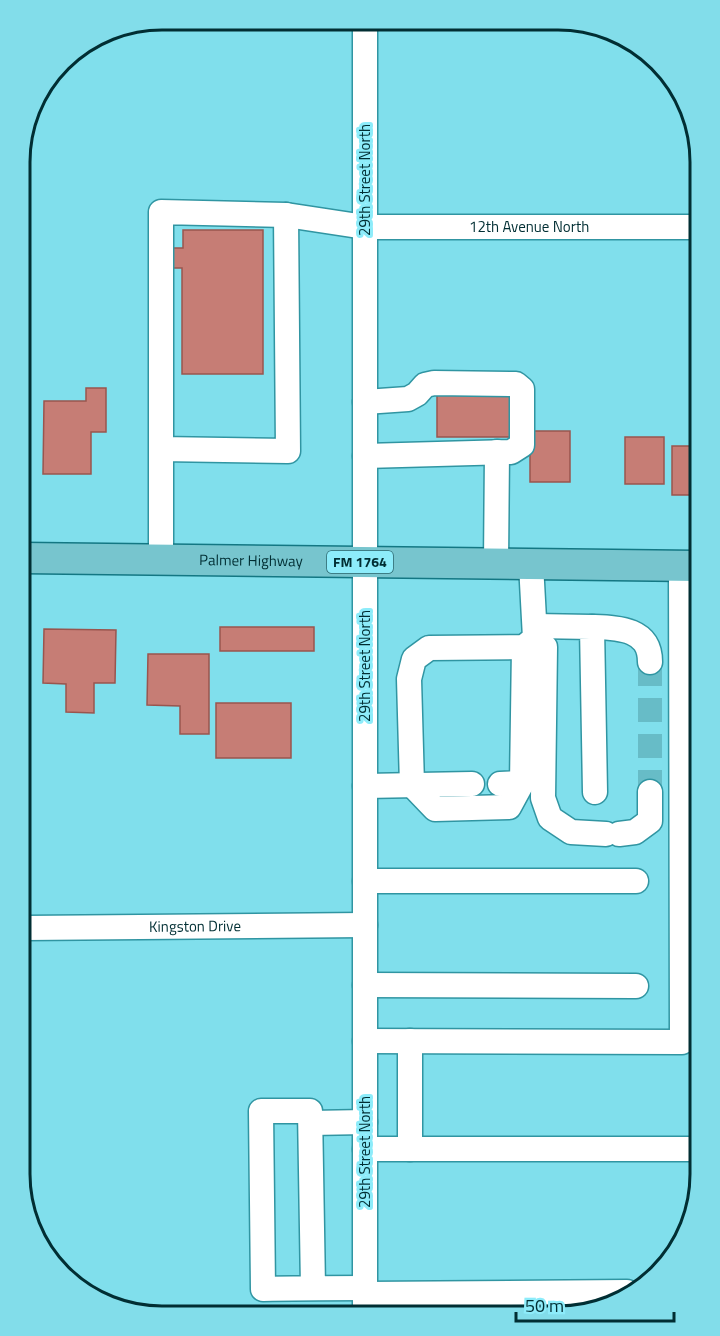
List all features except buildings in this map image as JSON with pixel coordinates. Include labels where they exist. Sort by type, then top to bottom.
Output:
[{"type":"main road","name":"Palmer Highway","points":[[30,558],[688,566]]},
{"type":"street","name":"29th Street North","points":[[365,30],[365,1298]]},
{"type":"street","name":"12th Avenue North","points":[[161,450],[161,212],[286,215],[365,227],[690,227]]},
{"type":"street","points":[[161,560],[161,450],[288,451],[286,215]]},
{"type":"street","points":[[364,456],[511,452],[522,445],[522,388],[516,384],[434,383],[425,385],[417,394],[408,399],[365,402]]},
{"type":"street","points":[[496,563],[497,452]]},
{"type":"street","points":[[531,564],[531,637],[509,807],[435,809],[412,785],[409,680],[414,659],[429,648],[531,637],[592,627],[621,628],[640,636],[650,653],[650,662]]},
{"type":"street","points":[[365,1041],[682,1042],[690,922],[688,566]]},
{"type":"street","points":[[592,627],[595,792]]},
{"type":"street","points":[[531,637],[546,647],[543,798],[550,818],[571,832],[612,834],[635,832],[650,820],[650,792]]},
{"type":"street","points":[[364,786],[472,784]]},
{"type":"street","points":[[364,881],[636,881]]},
{"type":"street","name":"Kingston Drive","points":[[30,928],[364,925]]},
{"type":"street","points":[[365,985],[636,986]]},
{"type":"street","points":[[410,1041],[410,1149]]},
{"type":"street","points":[[313,1288],[310,1111],[261,1112],[263,1289],[313,1288],[365,1298],[616,1292]]},
{"type":"street","points":[[310,1123],[365,1122]]},
{"type":"street","points":[[365,1149],[690,1149]]},
{"type":"tunnel","points":[[650,662],[650,792]]}]
